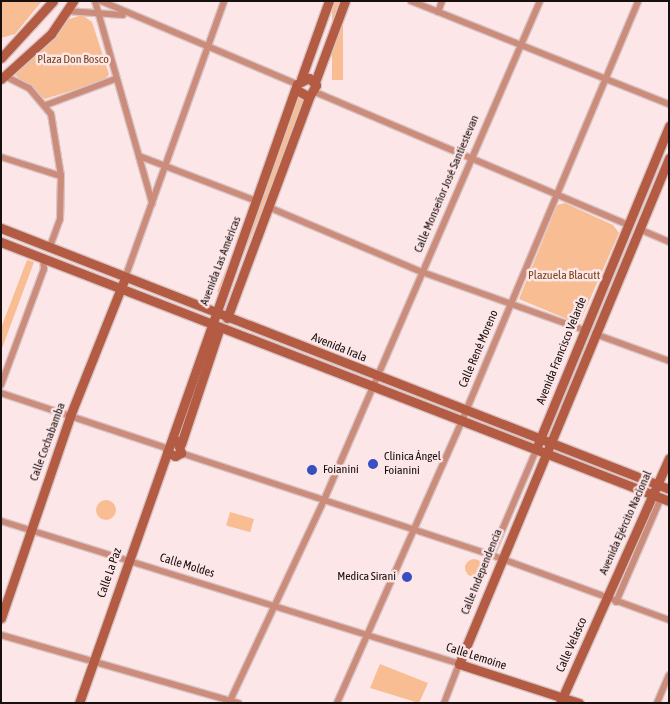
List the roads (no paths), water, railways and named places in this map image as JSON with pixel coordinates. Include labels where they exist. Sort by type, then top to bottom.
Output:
[{"type":"street","points":[[1,58],[53,1]]},
{"type":"street","points":[[3,78],[31,55],[73,1]]},
{"type":"street","points":[[95,1],[115,79],[140,156],[152,204]]},
{"type":"street","points":[[101,1],[208,49],[313,90],[557,196],[628,225],[635,221],[639,229],[669,242]]},
{"type":"street","points":[[125,278],[224,1]]},
{"type":"street","name":"Avenida Las Américas","points":[[181,448],[216,326],[214,313],[329,1]]},
{"type":"street","name":"Avenida Las Américas","points":[[227,318],[345,1]]},
{"type":"street","points":[[411,1],[669,104]]},
{"type":"street","points":[[438,12],[442,1]]},
{"type":"street","name":"Calle Monseñor José Santiestevan","points":[[230,702],[324,500],[470,158],[540,1]]},
{"type":"street","name":"Calle René Moreno","points":[[337,703],[365,635],[414,532],[638,1]]},
{"type":"street","points":[[67,11],[131,16]]},
{"type":"street","points":[[3,78],[18,81],[46,105],[61,155],[60,219],[50,247]]},
{"type":"street","points":[[46,105],[115,79]]},
{"type":"street","points":[[298,84],[313,90]]},
{"type":"street","name":"Avenida Francisco Velarde","points":[[543,446],[584,330],[669,126]]},
{"type":"street","points":[[140,156],[256,201]]},
{"type":"street","points":[[1,158],[61,176]]},
{"type":"street","name":"Avenida Francisco Velarde","points":[[543,446],[595,334],[669,158]]},
{"type":"street","points":[[268,207],[422,272],[669,361]]},
{"type":"street","name":"Avenida Irala","points":[[1,228],[227,318],[376,381],[543,446],[661,498]]},
{"type":"street","name":"Avenida Irala","points":[[1,242],[216,326],[376,381]]},
{"type":"street","points":[[1,385],[44,269],[43,258]]},
{"type":"street","name":"Calle Cochabamba","points":[[1,618],[70,416],[125,278]]},
{"type":"street","points":[[221,293],[225,300],[234,299]]},
{"type":"street","name":"Avenida Las Américas","points":[[168,447],[216,326]]},
{"type":"street","points":[[1,393],[168,447],[181,448],[414,532],[491,556],[669,620]]},
{"type":"street","name":"Avenida Irala","points":[[543,446],[665,485]]},
{"type":"street","name":"Calle Independencia","points":[[491,556],[543,446]]},
{"type":"street","name":"Calle Independencia","points":[[444,703],[543,446]]},
{"type":"street","points":[[168,447],[175,456],[181,448]]},
{"type":"street","name":"Calle La Paz","points":[[79,703],[127,560],[168,447]]},
{"type":"street","name":"Avenida Ejército Nacional","points":[[616,602],[661,498],[669,458]]},
{"type":"street","name":"Avenida Ejército Nacional","points":[[607,598],[661,498]]},
{"type":"street","name":"Calle Moldes","points":[[1,521],[276,605],[365,635]]},
{"type":"street","name":"Calle Velasco","points":[[561,700],[607,598]]},
{"type":"street","points":[[1,635],[238,703]]},
{"type":"street","name":"Calle Lemoine","points":[[365,635],[459,664],[561,700],[579,703]]},
{"type":"street","points":[[657,703],[669,675]]},
{"type":"place","name":"Clínica Ángel Foianini","points":[[373,464]]},
{"type":"place","name":"Foianini","points":[[312,470]]},
{"type":"place","name":"Medica Sirani","points":[[407,577]]},
{"type":"park label","name":"Plaza Don Bosco","points":[[73,60]]},
{"type":"park label","name":"Plazuela Blacutt","points":[[564,276]]}]
